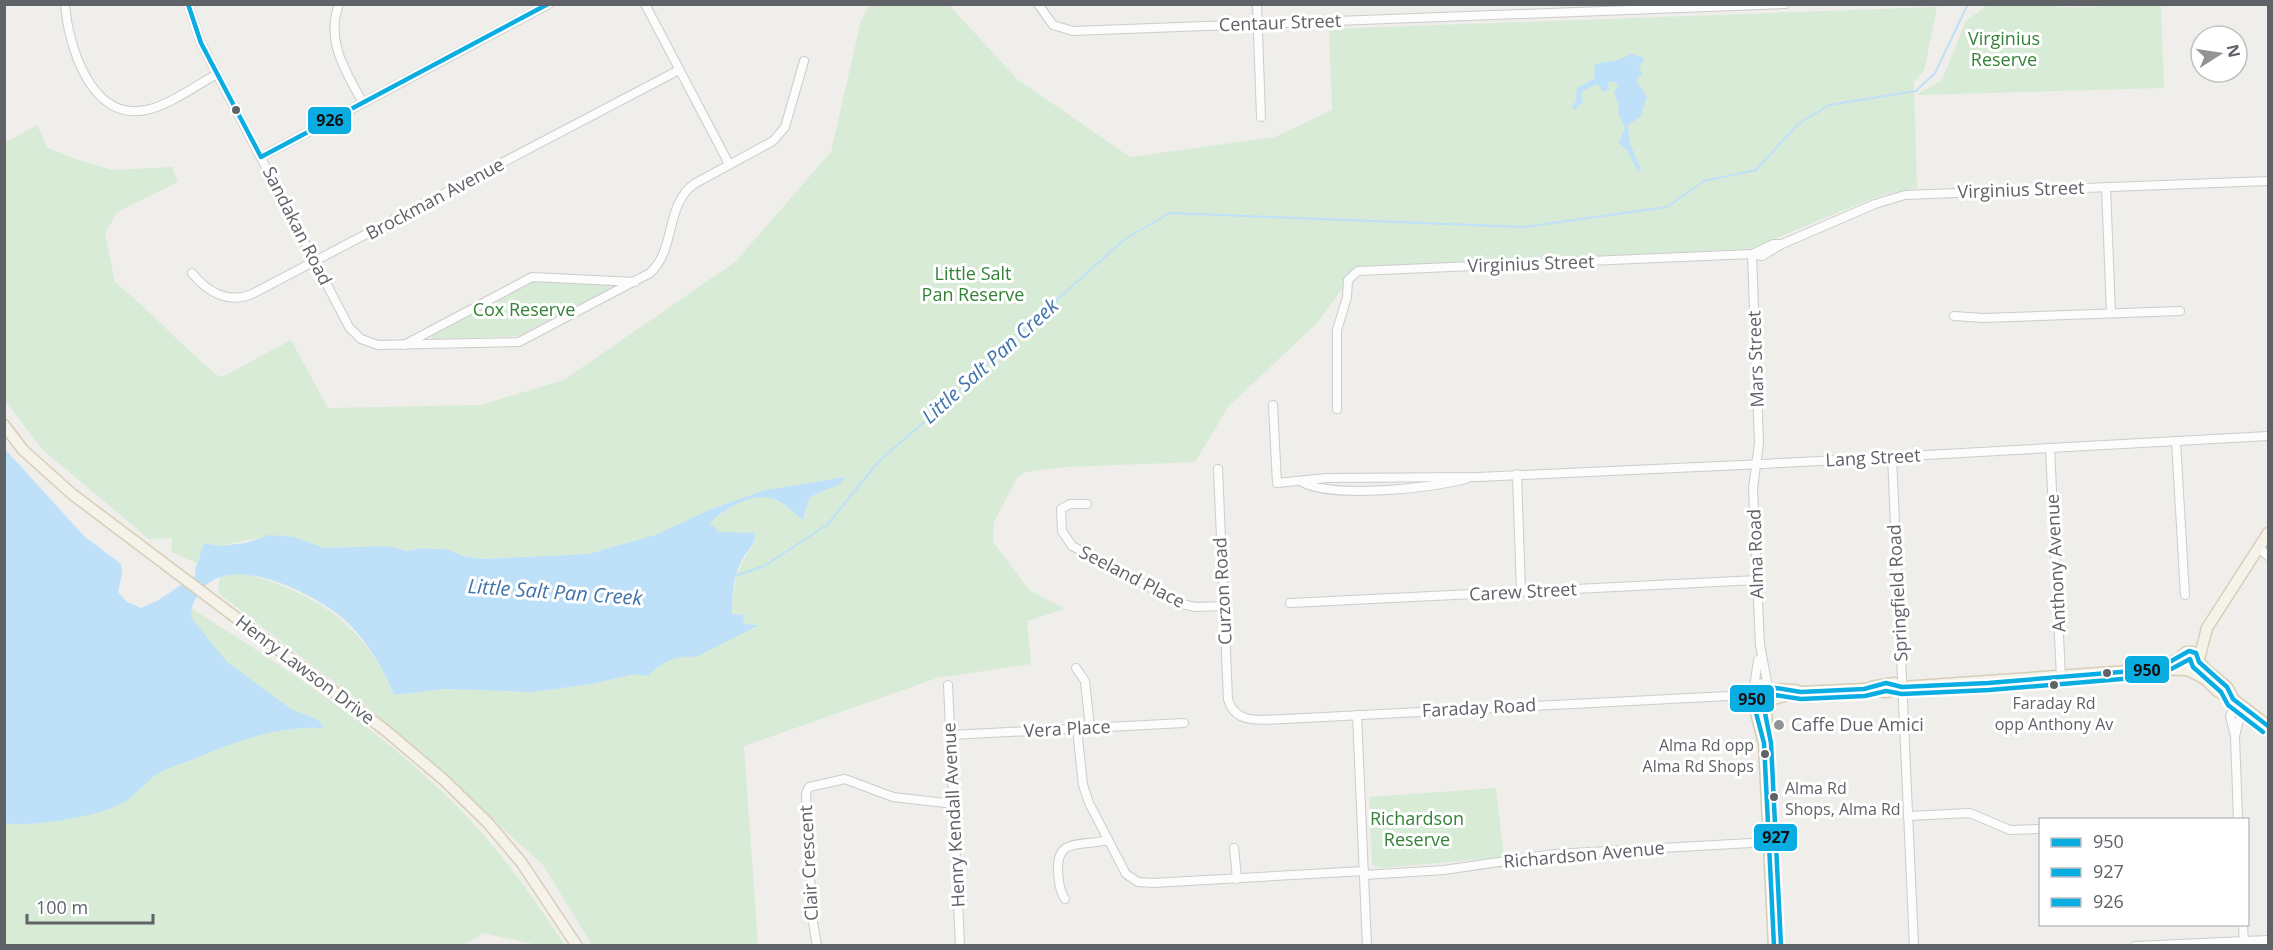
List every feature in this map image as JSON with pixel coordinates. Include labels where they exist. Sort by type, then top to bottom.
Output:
[{"type":"main road","name":"Henry Lawson Drive","points":[[4,424],[23,450],[47,473],[393,736],[468,802],[521,862],[577,945]]},
{"type":"main road","points":[[2268,533],[2207,628],[2182,656],[2182,666],[2205,679],[2217,691],[2235,700],[2268,726]]},
{"type":"main road","points":[[1768,694],[1763,684],[1754,688],[1751,694],[1754,701],[1761,704],[1768,694],[1792,689],[1801,692],[1864,689],[1887,683],[1902,687],[2157,669],[2187,670],[2196,668],[2207,628]]},
{"type":"main road","points":[[2157,669],[2193,652],[2199,661],[2227,687],[2235,700]]},
{"type":"main road","name":"Alma Road","points":[[1764,743],[1767,734],[1768,694]]},
{"type":"main road","name":"Alma Road","points":[[1754,701],[1764,743],[1774,945]]},
{"type":"street","points":[[65,4],[70,37],[84,72],[105,100],[121,109],[138,111],[153,108],[217,74]]},
{"type":"street","name":"Sandakan Road","points":[[189,4],[195,30],[315,262],[354,334],[368,343],[404,345],[519,342],[650,273],[659,262],[684,193],[694,184],[767,145],[782,132],[804,61]]},
{"type":"street","points":[[339,4],[334,24],[336,47],[363,103]]},
{"type":"street","points":[[261,157],[549,4]]},
{"type":"street","points":[[645,4],[729,164]]},
{"type":"street","name":"Centaur Street","points":[[1038,4],[1053,25],[1066,31],[1785,4]]},
{"type":"street","points":[[1257,4],[1261,117]]},
{"type":"street","name":"Brockman Avenue","points":[[192,273],[214,294],[240,298],[252,294],[679,70]]},
{"type":"street","name":"Virginius Street","points":[[1337,409],[1337,334],[1348,280],[1358,271],[1752,254],[1773,244],[1782,244],[1885,200],[1905,195],[2268,182]]},
{"type":"street","points":[[2106,187],[2111,313]]},
{"type":"street","name":"Mars Street","points":[[1752,254],[1759,443],[1756,463]]},
{"type":"street","points":[[404,345],[532,277],[635,282]]},
{"type":"street","points":[[1954,316],[1983,318],[2180,311]]},
{"type":"street","name":"Lang Street","points":[[1273,405],[1277,483],[1377,476],[1478,477],[2268,436]]},
{"type":"street","points":[[2176,441],[2185,595]]},
{"type":"street","name":"Anthony Avenue","points":[[2050,448],[2061,677]]},
{"type":"street","name":"Springfield Road","points":[[1892,457],[1914,945]]},
{"type":"street","name":"Alma Road","points":[[1756,463],[1753,482],[1760,645],[1768,694]]},
{"type":"street","name":"Curzon Road","points":[[1218,469],[1228,692],[1233,711]]},
{"type":"street","points":[[1517,474],[1521,592]]},
{"type":"street","name":"Lang Street","points":[[1301,482],[1330,491],[1440,485],[1478,477]]},
{"type":"street","name":"Seeland Place","points":[[1087,504],[1070,504],[1061,509],[1062,531],[1072,546],[1181,604],[1196,607],[1224,606]]},
{"type":"street","points":[[2259,548],[2268,556]]},
{"type":"street","name":"Carew Street","points":[[1290,603],[1757,580]]},
{"type":"street","name":"Alma Road","points":[[1754,688],[1760,645]]},
{"type":"street","points":[[1076,668],[1085,681],[1090,728]]},
{"type":"street","name":"Henry Kendall Avenue","points":[[948,685],[960,945]]},
{"type":"street","name":"Faraday Road","points":[[1728,696],[1754,688]]},
{"type":"street","name":"Faraday Road","points":[[1233,711],[1243,718],[1250,719],[1728,696],[1754,701]]},
{"type":"street","points":[[2235,700],[2230,713],[2235,736],[2238,818]]},
{"type":"street","points":[[2235,736],[2239,720],[2247,710]]},
{"type":"street","points":[[1357,715],[1367,945]]},
{"type":"street","name":"Vera Place","points":[[951,735],[1184,723]]},
{"type":"street","name":"Richardson Avenue","points":[[1077,729],[1086,796],[1126,874],[1138,882],[1444,870],[1563,854],[1769,842]]},
{"type":"street","name":"Clair Crescent","points":[[817,945],[812,916],[806,793],[809,787],[845,779],[893,797],[954,804]]},
{"type":"street","points":[[1908,816],[1970,813],[2010,830],[2039,829]]},
{"type":"street","points":[[1065,899],[1059,885],[1058,860],[1061,851],[1070,846],[1108,840]]},
{"type":"street","points":[[1234,848],[1237,879]]},
{"type":"street","points":[[2243,926],[2244,943]]},
{"type":"street","points":[[2135,945],[2244,943],[2268,940]]},
{"type":"green space","name":"Little Salt Pan Reserve","points":[[870,5],[949,5],[1017,79],[1130,157],[1275,137],[1332,110],[1329,29],[1937,7],[1924,71],[1914,82],[1917,188],[1879,196],[1749,249],[1358,267],[1318,322],[1228,407],[1195,462],[1066,467],[1025,472],[1017,478],[994,522],[993,542],[1029,590],[1065,609],[1027,621],[1031,664],[937,678],[744,746],[758,945],[592,945],[543,865],[377,715],[218,593],[220,575],[238,574],[262,578],[306,596],[323,606],[338,617],[364,644],[385,676],[394,695],[446,689],[532,692],[592,684],[635,674],[648,675],[670,660],[696,657],[757,625],[743,624],[745,615],[732,614],[737,576],[744,559],[755,543],[718,532],[710,523],[740,502],[759,497],[775,500],[803,520],[809,498],[838,486],[844,477],[765,490],[711,509],[655,535],[588,554],[483,559],[463,556],[450,550],[423,548],[407,551],[389,546],[325,548],[294,537],[262,537],[219,546],[204,543],[197,563],[171,552],[172,538],[149,539],[43,450],[5,401],[5,143],[37,125],[48,148],[76,159],[112,170],[172,167],[178,182],[117,212],[105,234],[115,282],[217,375],[222,377],[291,340],[328,408],[480,405],[564,380],[735,262],[831,152],[861,20]]},
{"type":"green space","name":"Virginius Reserve","points":[[1988,5],[2063,7],[2161,5],[2164,88],[1916,95],[1942,80],[1966,21]]},
{"type":"green space","name":"Cox Reserve","points":[[537,280],[617,285],[522,336],[432,339],[432,334]]},
{"type":"green space","points":[[191,608],[339,706],[409,761],[472,822],[498,852],[565,945],[538,945],[483,933],[463,946],[5,945],[4,730],[189,647]]},
{"type":"green space","name":"Richardson Reserve","points":[[1496,788],[1504,857],[1381,868],[1372,865],[1369,797]]},
{"type":"water","points":[[1631,53],[1643,58],[1644,61],[1639,66],[1642,74],[1636,80],[1647,97],[1640,117],[1628,125],[1630,144],[1641,169],[1638,172],[1627,150],[1619,143],[1625,128],[1618,113],[1619,108],[1614,91],[1618,86],[1616,82],[1608,82],[1609,90],[1601,92],[1601,87],[1596,84],[1581,92],[1583,102],[1574,110],[1572,107],[1576,101],[1577,88],[1594,79],[1595,64],[1618,60]]},
{"type":"water","points":[[4,448],[84,536],[121,564],[122,573],[118,592],[127,602],[141,608],[157,601],[196,575],[195,570],[204,543],[219,546],[245,543],[269,535],[294,537],[325,548],[389,546],[407,551],[423,548],[450,550],[463,556],[483,559],[588,554],[655,535],[711,509],[765,490],[845,477],[838,486],[809,498],[803,520],[779,501],[763,497],[738,503],[710,523],[719,532],[755,533],[753,544],[743,558],[735,578],[732,614],[745,615],[743,624],[759,625],[696,657],[670,660],[648,676],[635,674],[592,684],[532,692],[446,689],[394,695],[380,666],[362,638],[334,611],[295,589],[252,575],[231,575],[213,580],[196,598],[191,617],[227,662],[291,709],[318,720],[324,728],[272,732],[224,747],[161,772],[126,801],[101,811],[66,820],[16,824],[4,823]]},
{"type":"waterway","name":"Little Salt Pan Creek","points":[[735,576],[764,566],[827,525],[880,460],[943,406],[1023,330],[1125,239],[1170,213],[1524,227],[1667,207],[1704,181],[1756,170],[1798,124],[1829,105],[1916,91],[1935,73],[1968,4]]},
{"type":"transit line","name":"926","points":[[188,4],[201,43],[261,157],[548,4]]},
{"type":"transit line","name":"950","points":[[1774,946],[1764,743],[1751,694],[1757,685],[1801,692],[1864,689],[1886,683],[1902,687],[1988,683],[2157,669],[2189,651],[2196,653],[2199,662],[2227,687],[2233,699],[2268,726]]},
{"type":"transit line","name":"927","points":[[1781,946],[1771,743],[1761,693],[1801,699],[1865,696],[1886,691],[1902,694],[1989,690],[2158,676],[2190,659],[2193,667],[2221,692],[2228,705],[2263,732]]},
{"type":"place","name":"Faraday Rd opp Anthony Av","points":[[2054,685]]},
{"type":"place","name":"Caffe Due Amici","points":[[1779,725]]},
{"type":"place","name":"Alma Rd opp Alma Rd Shops","points":[[1765,754]]},
{"type":"place","name":"Alma Rd Shops, Alma Rd","points":[[1774,797]]}]
